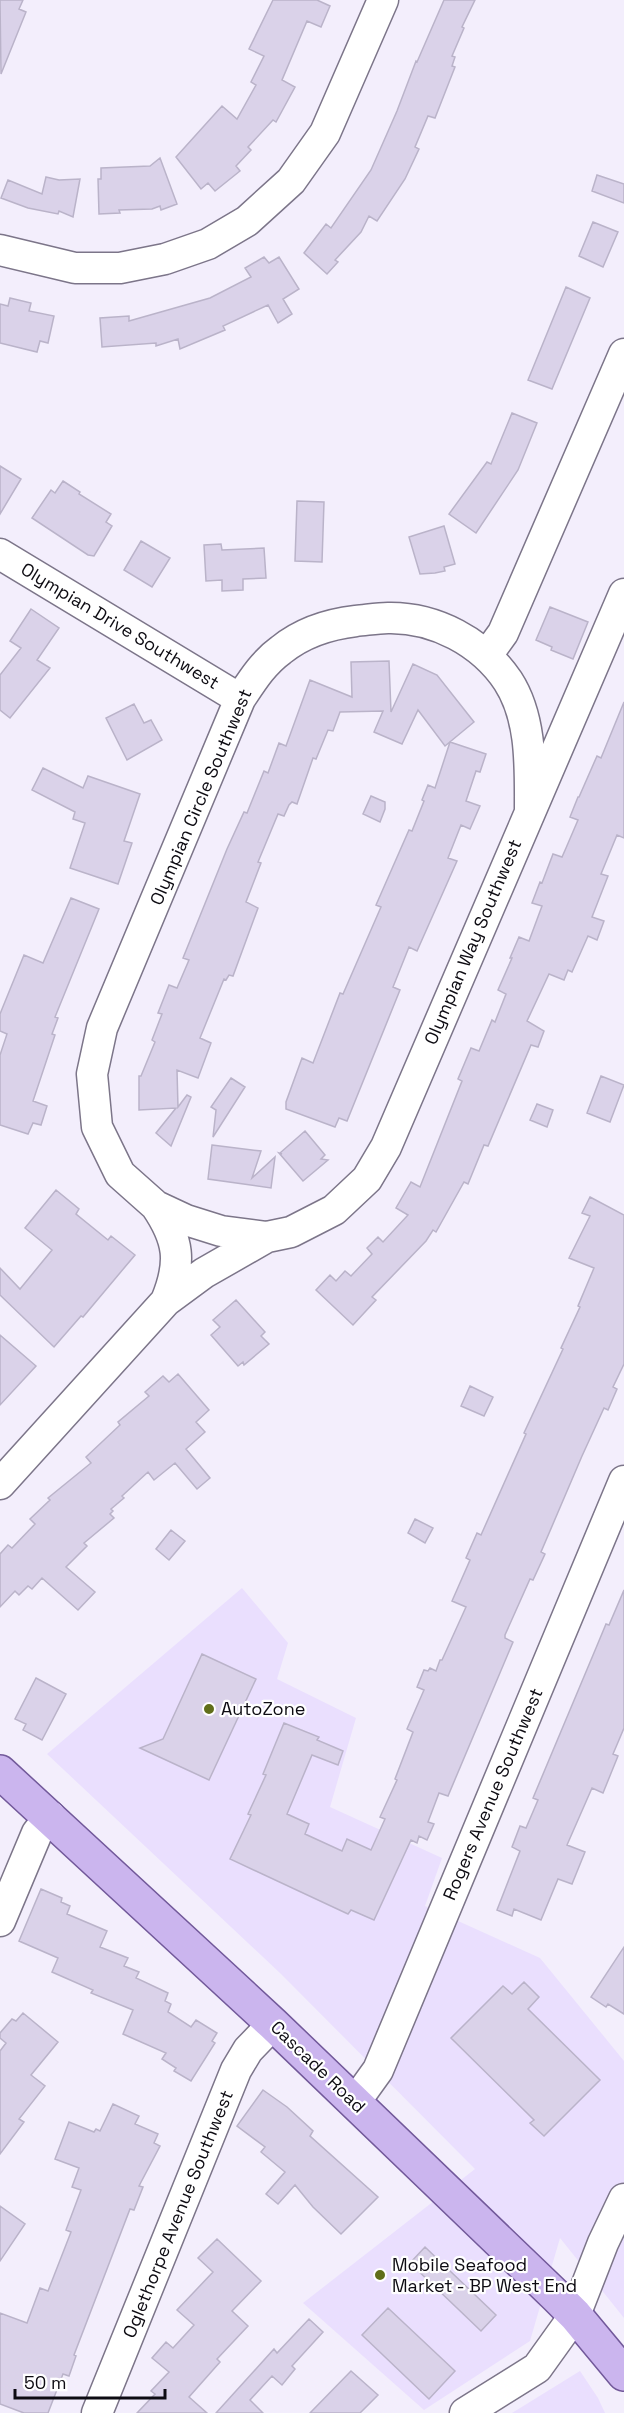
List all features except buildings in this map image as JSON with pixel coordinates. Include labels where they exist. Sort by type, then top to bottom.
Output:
[{"type":"main road","name":"Cascade Road","points":[[0,1772],[50,1816],[355,2102],[575,2315],[624,2374]]},
{"type":"street","points":[[0,250],[75,268],[120,268],[165,260],[208,243],[247,220],[291,181],[325,133],[383,0]]},
{"type":"street","points":[[487,655],[503,633],[624,354]]},
{"type":"street","name":"Olympian Drive Southwest","points":[[1,556],[240,699]]},
{"type":"street","name":"Olympian Way Southwest","points":[[0,1484],[166,1301],[204,1273],[267,1237],[291,1232],[326,1215],[367,1179],[386,1147],[624,594]]},
{"type":"street","name":"Olympian Circle Southwest","points":[[221,1231],[186,1220],[156,1206],[120,1174],[97,1127],[92,1074],[102,1028],[240,699],[257,672],[281,649],[310,633],[341,623],[388,617],[422,621],[457,634],[487,655],[508,682],[524,716],[530,767],[530,809]]},
{"type":"street","name":"Olympian Way Southwest","points":[[156,1206],[169,1226],[175,1242],[175,1275],[166,1301]]},
{"type":"street","name":"Olympian Way Southwest","points":[[221,1231],[267,1237]]},
{"type":"street","name":"Rogers Avenue Southwest","points":[[355,2102],[378,2070],[624,1481]]},
{"type":"street","points":[[0,1922],[37,1833],[50,1816]]},
{"type":"street","name":"Oglethorpe Avenue Southwest","points":[[97,2413],[236,2070],[248,2050],[273,2024]]},
{"type":"street","points":[[465,2413],[537,2367],[575,2315],[603,2243],[624,2199]]},
{"type":"shaded area","points":[[242,1588],[288,1643],[277,1679],[356,1718],[330,1807],[442,1858],[425,1906],[540,1958],[624,2061],[624,2318],[560,2238],[530,2341],[424,2410],[303,2303],[475,2169],[281,1974],[47,1754]]},
{"type":"shaded area","points":[[580,2371],[605,2413],[512,2413]]},
{"type":"place","name":"AutoZone","points":[[209,1709]]},
{"type":"place","name":"Mobile Seafood Market - BP West End","points":[[380,2275]]}]
